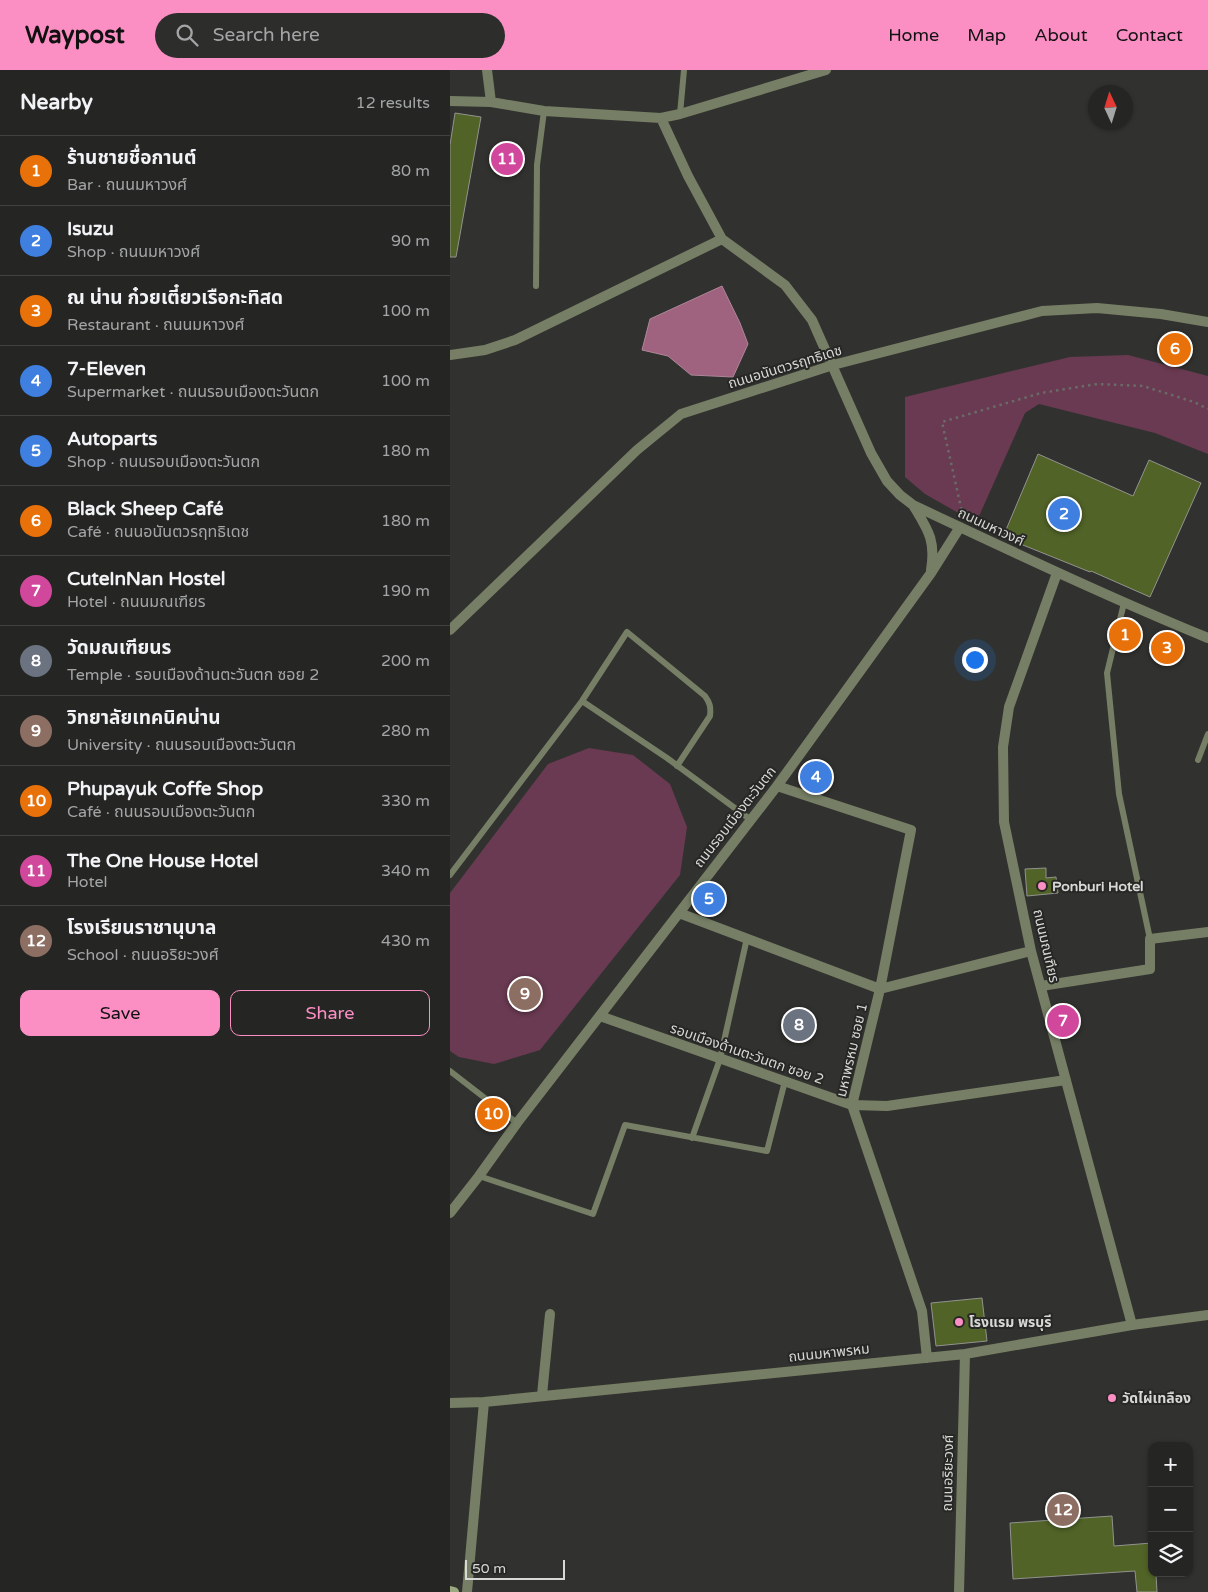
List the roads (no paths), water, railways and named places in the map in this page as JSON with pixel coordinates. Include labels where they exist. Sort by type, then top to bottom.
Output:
[{"type":"street","points":[[487,70],[491,102]]},
{"type":"street","points":[[450,101],[491,102],[544,111],[661,118],[826,70]]},
{"type":"street","points":[[450,355],[485,350],[515,340],[722,239],[688,176],[661,118]]},
{"type":"street","name":"ถนนมหาวงศ์","points":[[722,239],[785,285],[812,320],[871,453],[887,481],[900,495],[913,505],[960,528],[1124,603],[1208,638]]},
{"type":"street","name":"ถนนอนันตวรฤทธิเดช","points":[[450,630],[637,450],[681,414],[833,366],[1042,311],[1097,308],[1161,314],[1208,322]]},
{"type":"street","points":[[913,505],[928,530],[933,543],[934,556],[931,573]]},
{"type":"street","name":"ถนนรอบเมืองตะวันตก","points":[[450,1213],[517,1123],[777,786],[931,573],[960,528]]},
{"type":"street","name":"ถนนมณเฑียร","points":[[1057,573],[1008,708],[1003,747],[1004,822],[1031,951],[1132,1325]]},
{"type":"street","name":"มหาพรหม ซอย 1","points":[[777,786],[911,830],[880,989],[852,1105],[922,1312],[927,1358]]},
{"type":"street","points":[[679,913],[880,989],[1031,951]]},
{"type":"street","points":[[1041,986],[1150,969],[1150,939],[1208,932]]},
{"type":"street","name":"รอบเมืองด้านตะวันตก ซอย 2","points":[[600,1016],[852,1105],[886,1106],[1066,1080]]},
{"type":"street","points":[[542,1395],[550,1314]]},
{"type":"street","name":"ถนนมหาพรหม","points":[[450,1403],[484,1402],[965,1354],[1132,1325],[1208,1315]]},
{"type":"street","name":"ถนนอริยะวงศ์","points":[[959,1592],[965,1354]]},
{"type":"street","points":[[467,1592],[484,1402]]},
{"type":"lane","points":[[680,114],[684,70]]},
{"type":"lane","points":[[536,286],[538,165],[544,111]]},
{"type":"lane","points":[[1124,603],[1107,673],[1119,794],[1150,939]]},
{"type":"lane","points":[[450,875],[582,701],[627,632],[705,696],[709,703],[711,709],[710,716],[678,766]]},
{"type":"lane","points":[[582,701],[678,766],[751,820]]},
{"type":"lane","points":[[1198,760],[1208,734]]},
{"type":"lane","points":[[692,1138],[720,1059],[747,938]]},
{"type":"lane","points":[[450,1071],[517,1123]]},
{"type":"lane","points":[[479,1176],[593,1214],[625,1125],[766,1152],[785,1081]]},
{"type":"place","name":"The One House Hotel","points":[[507,159]]},
{"type":"place","name":"Black Sheep Café","points":[[1175,349]]},
{"type":"place","name":"Isuzu","points":[[1064,514]]},
{"type":"place","name":"ร้านชายชื่อกานต์","points":[[1125,635]]},
{"type":"place","name":"ณ น่าน ก๋วยเตี๋ยวเรือกะทิสด","points":[[1167,648]]},
{"type":"place","name":"7-Eleven","points":[[816,777]]},
{"type":"place","name":"Ponburi Hotel","points":[[1042,886]]},
{"type":"place","name":"Autoparts","points":[[709,899]]},
{"type":"place","name":"วิทยาลัยเทคนิคน่าน","points":[[525,994]]},
{"type":"place","name":"CuteInNan Hostel","points":[[1063,1021]]},
{"type":"place","name":"วัดมณเฑียนร","points":[[799,1025]]},
{"type":"place","name":"Phupayuk Coffe Shop","points":[[493,1114]]},
{"type":"place","name":"โรงแรม พรบุรี","points":[[959,1322]]},
{"type":"place","name":"วัดไผ่เทลือง","points":[[1112,1398]]},
{"type":"place","name":"โรงเรียนราชานุบาล","points":[[1063,1510]]}]
